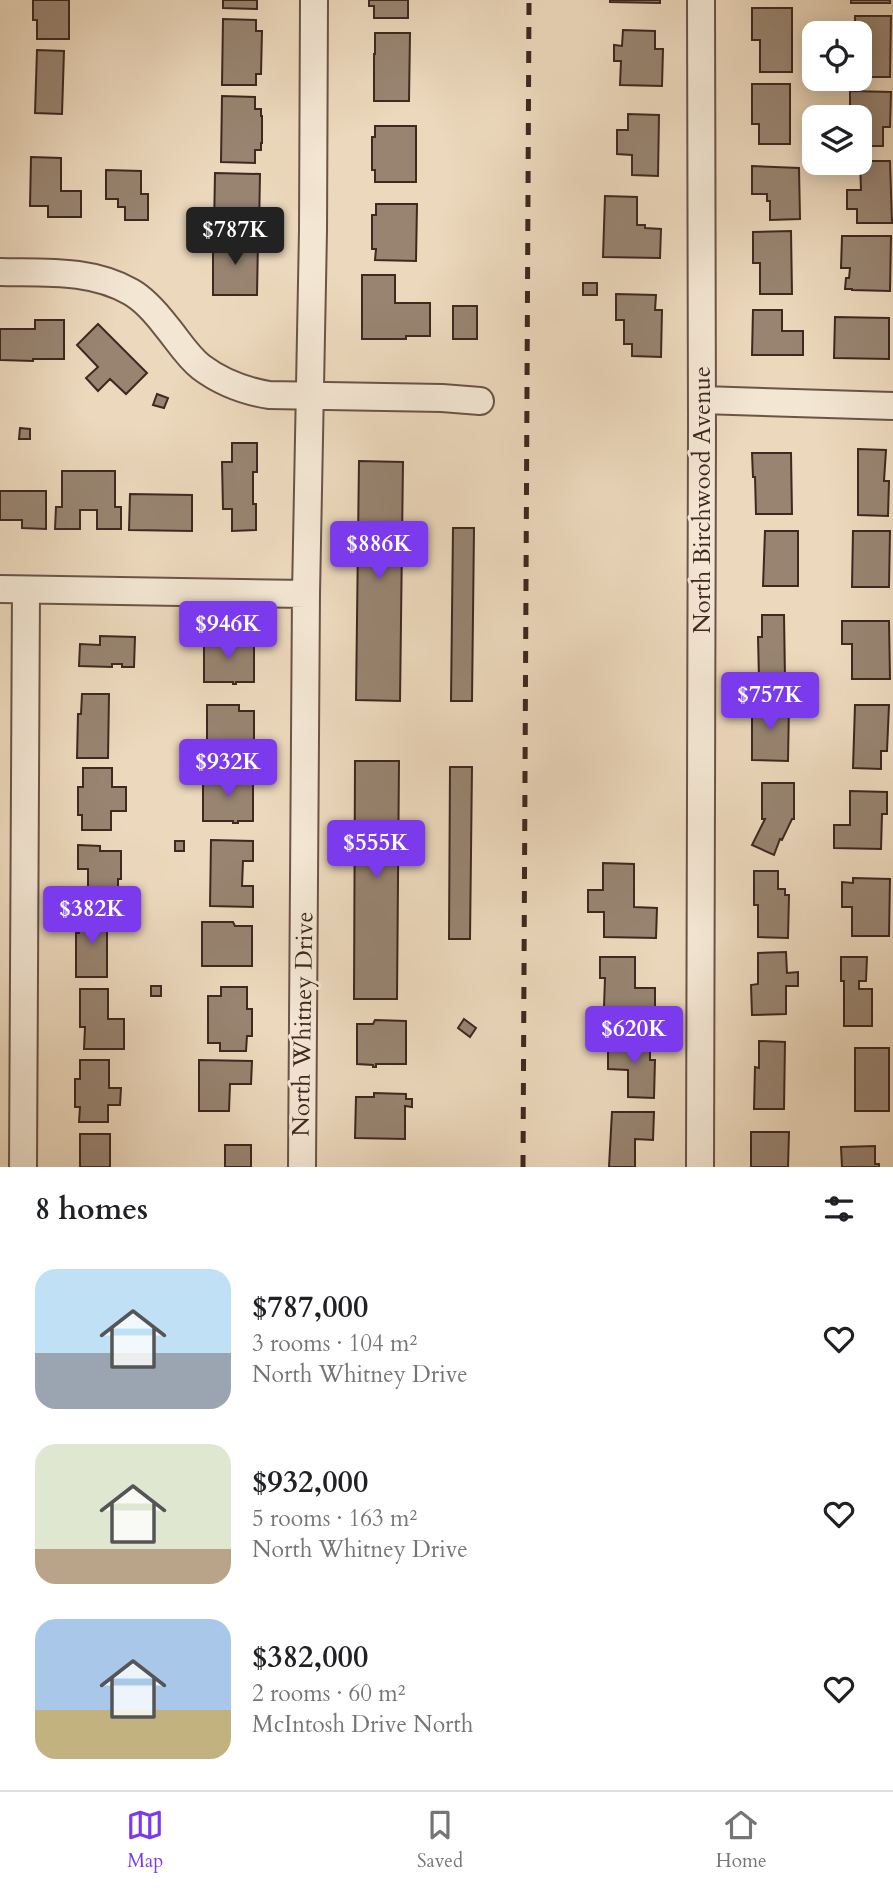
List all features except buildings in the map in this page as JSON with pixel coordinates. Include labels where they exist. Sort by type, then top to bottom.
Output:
[{"type":"street","name":"North Whitney Drive","points":[[302,1167],[314,0]]},
{"type":"street","name":"North Birchwood Avenue","points":[[701,0],[701,1167]]},
{"type":"street","points":[[0,272],[75,274],[114,283],[134,293],[150,307],[199,365],[249,392],[269,396],[480,401]]},
{"type":"street","points":[[702,400],[893,406]]},
{"type":"street","points":[[23,1167],[13,590],[306,594]]},
{"type":"railway","points":[[523,1167],[529,0]]}]
